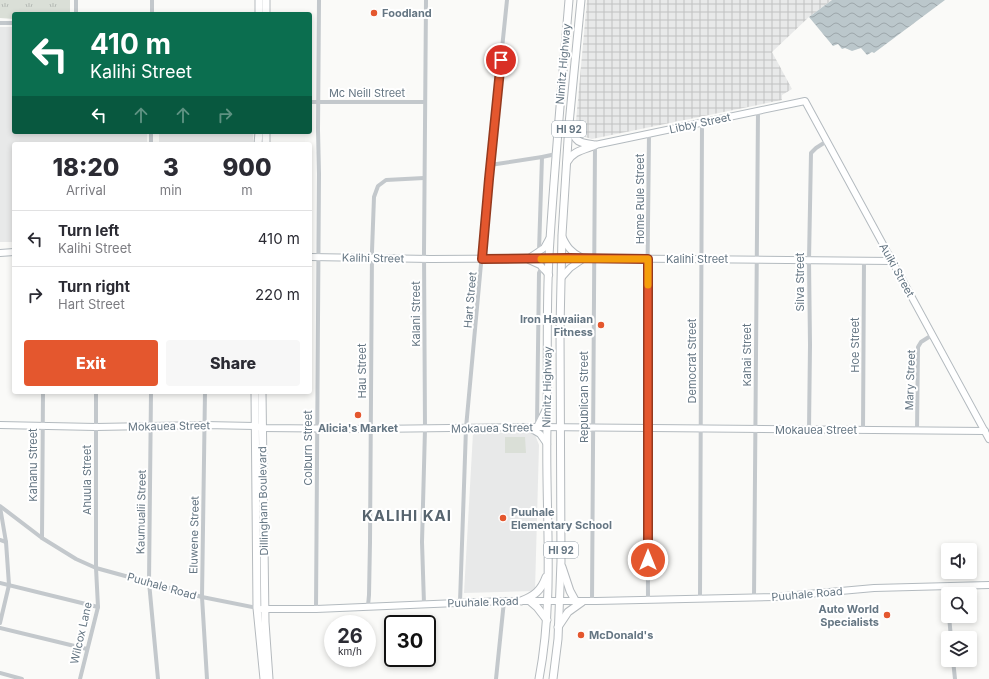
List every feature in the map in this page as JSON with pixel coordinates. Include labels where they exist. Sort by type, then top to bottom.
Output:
[{"type":"main road","points":[[259,0],[259,12]]},
{"type":"main road","points":[[266,0],[266,12]]},
{"type":"main road","name":"Nimitz Highway","points":[[539,679],[544,653],[548,601],[547,407],[549,258],[569,0]]},
{"type":"main road","name":"Nimitz Highway","points":[[553,679],[558,627],[561,560],[560,328],[562,235],[566,163],[581,0]]},
{"type":"main road","points":[[570,124],[573,135],[582,144],[595,145]]},
{"type":"main road","points":[[566,163],[570,156],[595,145]]},
{"type":"main road","name":"Dillingham Boulevard","points":[[255,394],[258,427],[269,679]]},
{"type":"main road","name":"Dillingham Boulevard","points":[[262,394],[258,427],[257,608],[264,679]]},
{"type":"main road","points":[[558,627],[568,612],[579,602],[570,591],[561,560]]},
{"type":"main road","points":[[521,601],[538,592],[543,585],[548,571]]},
{"type":"main road","points":[[530,601],[537,607],[547,621]]},
{"type":"street","points":[[76,0],[76,12]]},
{"type":"street","points":[[152,0],[152,12]]},
{"type":"street","name":"Colburn Street","points":[[316,608],[319,0]]},
{"type":"street","name":"Kalani Street","points":[[424,604],[422,542],[426,0]]},
{"type":"street","name":"Hart Street","points":[[460,602],[466,428],[507,0]]},
{"type":"street","points":[[0,23],[12,23]]},
{"type":"street","name":"Libby Street","points":[[595,145],[806,101]]},
{"type":"street","name":"Auiki Street","points":[[806,101],[989,439]]},
{"type":"street","name":"Mc Neill Street","points":[[312,102],[425,102]]},
{"type":"street","name":"Kahai Street","points":[[754,598],[758,111]]},
{"type":"street","name":"Democrat Street","points":[[700,599],[702,123]]},
{"type":"street","name":"Home Rule Street","points":[[648,600],[647,428],[649,134]]},
{"type":"street","name":"Silva Street","points":[[809,430],[809,260],[811,153],[827,141]]},
{"type":"street","name":"Republican Street","points":[[592,602],[595,145]]},
{"type":"street","points":[[490,165],[556,154]]},
{"type":"street","points":[[538,252],[540,247],[542,157]]},
{"type":"street","name":"Hau Street","points":[[368,606],[374,197],[378,186],[386,180],[424,178]]},
{"type":"street","points":[[562,235],[570,250],[584,258],[575,264],[562,277]]},
{"type":"street","points":[[526,259],[547,245],[550,237]]},
{"type":"street","points":[[0,253],[12,252]]},
{"type":"street","name":"Kalihi Street","points":[[312,257],[425,259],[594,258],[892,261]]},
{"type":"street","points":[[526,259],[535,262],[549,275]]},
{"type":"street","name":"Hoe Street","points":[[863,431],[864,260]]},
{"type":"street","points":[[537,427],[539,273],[542,267]]},
{"type":"street","name":"Mary Street","points":[[917,431],[918,347],[921,342],[932,335]]},
{"type":"street","name":"Kahanu Street","points":[[42,538],[43,394]]},
{"type":"street","name":"Ahuula Street","points":[[96,394],[96,568]]},
{"type":"street","name":"Kaumualii Street","points":[[151,394],[149,582],[158,679]]},
{"type":"street","name":"Eluwene Street","points":[[205,394],[202,597],[207,679]]},
{"type":"street","points":[[537,427],[547,407]]},
{"type":"street","name":"Mokauea Street","points":[[0,425],[96,427],[205,425],[371,429],[593,427],[755,430],[985,431]]},
{"type":"street","points":[[528,427],[540,434],[547,444]]},
{"type":"street","points":[[0,506],[6,542],[9,585],[0,623]]},
{"type":"street","name":"Puuhale Road","points":[[0,506],[42,538],[76,559],[96,568],[202,597],[265,610],[460,602],[592,602],[774,598],[874,588],[989,585]]},
{"type":"street","points":[[0,540],[6,542]]},
{"type":"street","name":"Wilcox Lane","points":[[80,679],[98,607],[96,568]]},
{"type":"street","points":[[0,583],[98,607]]},
{"type":"street","points":[[496,679],[504,601]]},
{"type":"street","points":[[0,628],[87,649]]},
{"type":"street","points":[[954,667],[955,679]]},
{"type":"street","points":[[0,673],[22,679]]},
{"type":"shaded area","points":[[587,0],[832,0],[809,17],[772,52],[792,89],[782,95],[782,100],[592,139],[585,137],[578,131],[576,121]]},
{"type":"shaded area","points":[[0,27],[12,27],[12,134],[147,134],[147,142],[12,142],[12,242],[0,242]]},
{"type":"shaded area","points":[[159,134],[253,134],[253,142],[159,142]]},
{"type":"shaded area","name":"Puuhale Elementary School","points":[[534,432],[539,445],[535,591],[464,593],[473,433]]},
{"type":"green space","points":[[0,0],[70,0],[70,12],[12,12],[12,19],[0,18]]},
{"type":"green space","points":[[505,437],[525,437],[526,453],[505,453]]},
{"type":"water","points":[[832,0],[945,0],[874,53],[872,52],[867,55],[861,48],[852,51],[845,48],[842,49],[838,44],[833,46],[809,17]]},
{"type":"slow traffic","points":[[541,259],[648,259],[648,285]]},
{"type":"place","name":"Foodland","points":[[374,13]]},
{"type":"place","name":"Iron Hawaiian Fitness","points":[[601,325]]},
{"type":"place","name":"Alicia's Market","points":[[358,415]]},
{"type":"place","name":"Puuhale Elementary School","points":[[503,518]]},
{"type":"place","name":"Auto World Specialists","points":[[887,615]]},
{"type":"place","name":"McDonald's","points":[[581,635]]},
{"type":"district","name":"KALIHI KAI","points":[[407,515]]},
{"type":"route","points":[[501,60],[482,259],[648,259],[648,560]]}]
